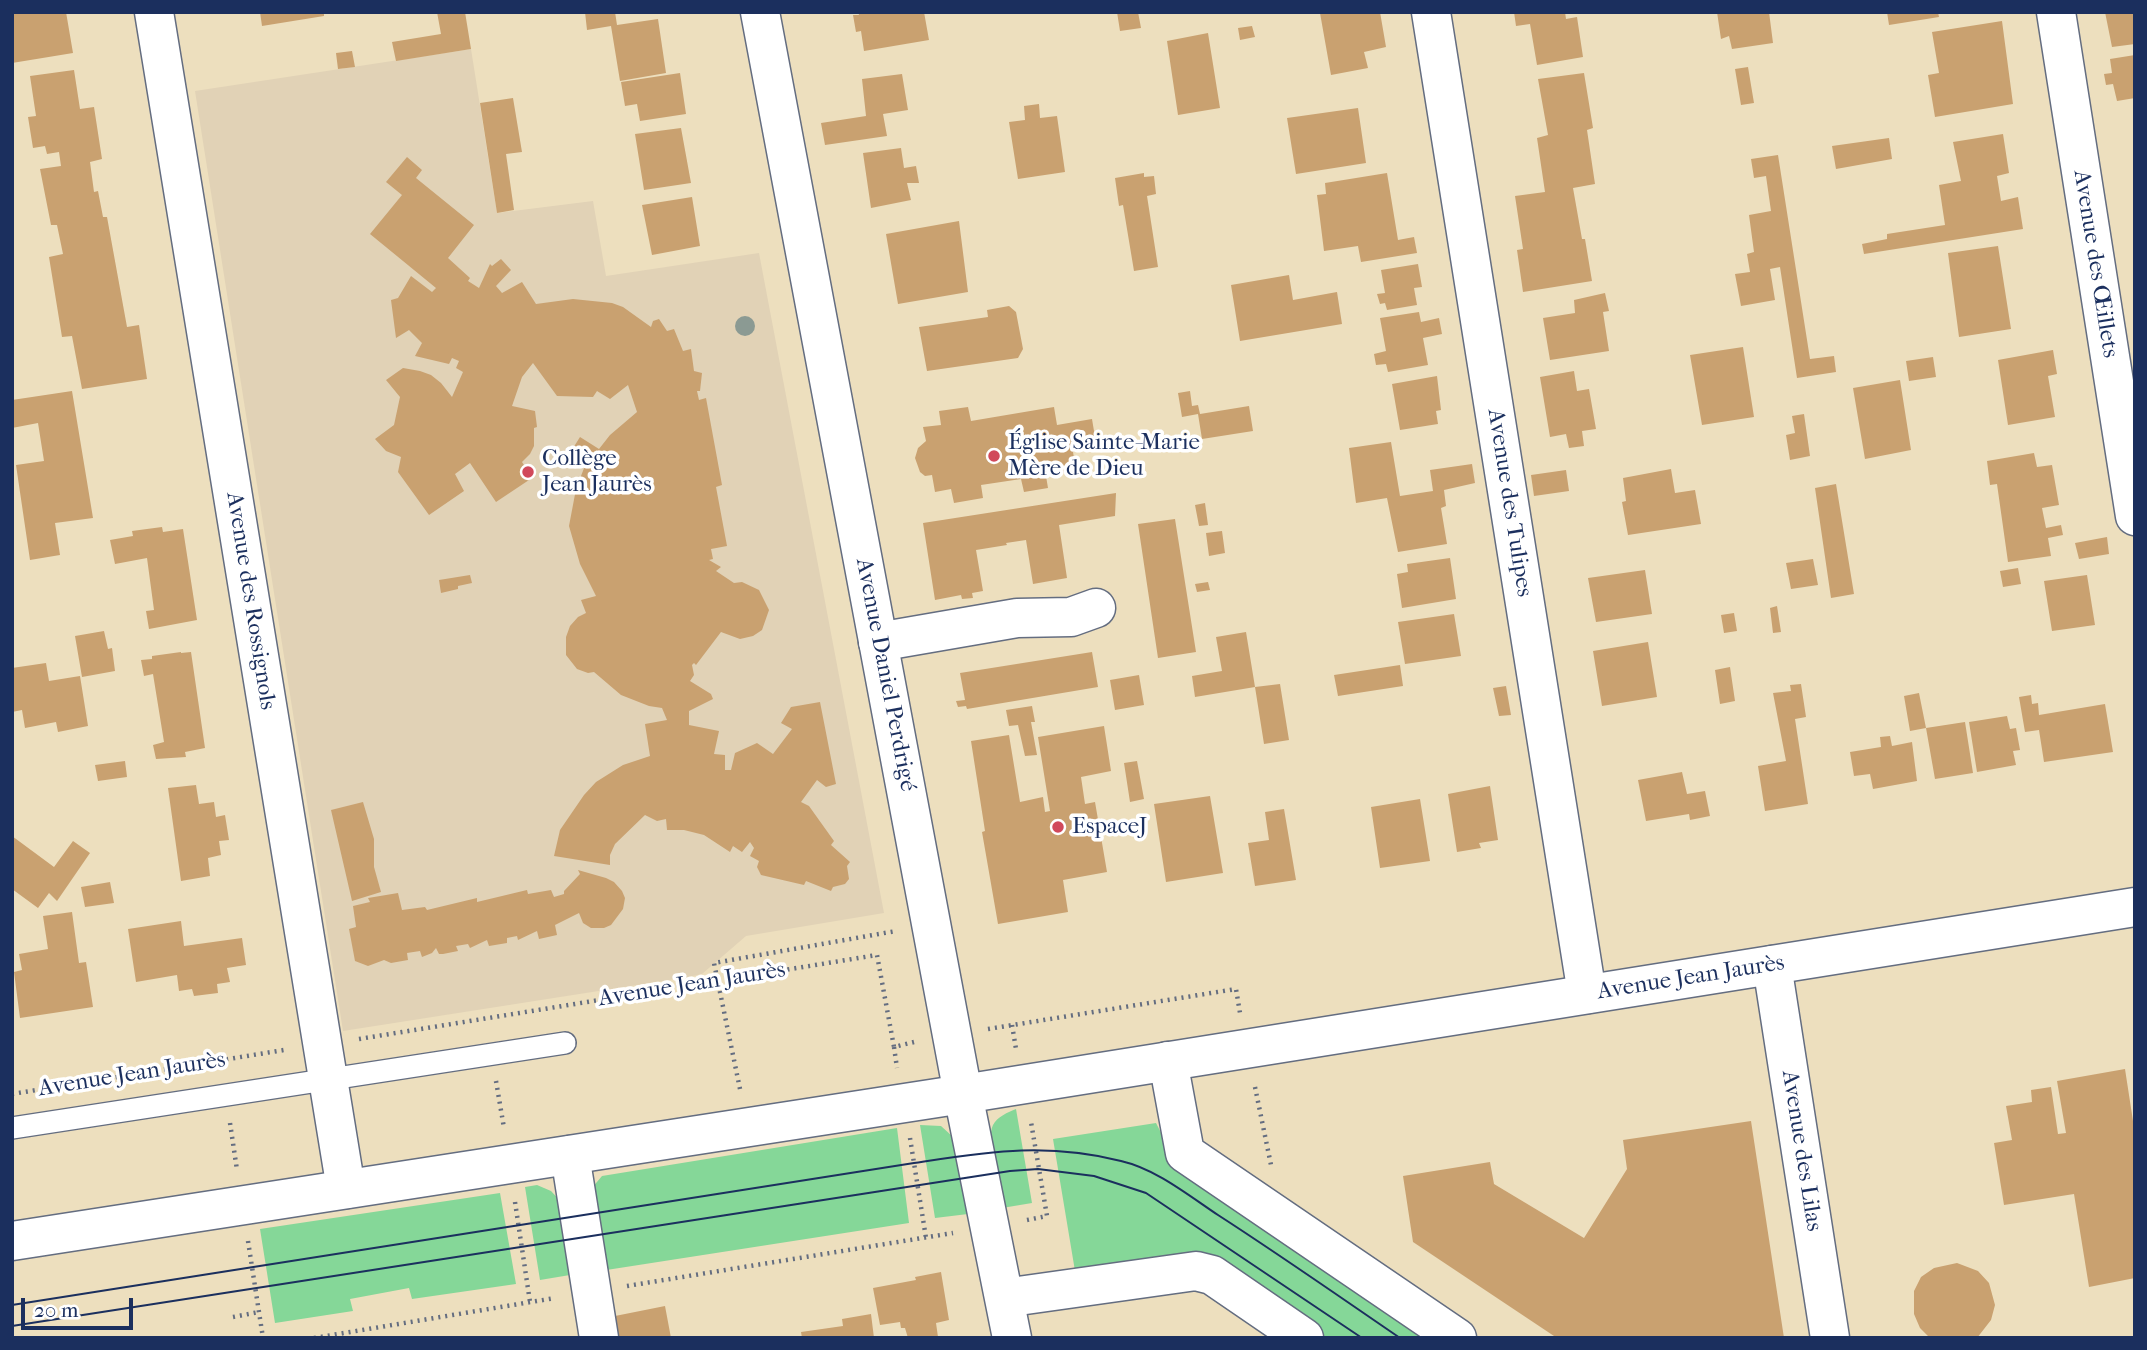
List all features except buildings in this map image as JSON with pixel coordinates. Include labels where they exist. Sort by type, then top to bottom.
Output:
[{"type":"street","name":"Avenue des Rossignols","points":[[154,12],[346,1189]]},
{"type":"street","name":"Avenue Daniel Perdrigé","points":[[760,12],[963,1094],[1012,1338]]},
{"type":"street","name":"Avenue des Tulipes","points":[[1432,12],[1587,994]]},
{"type":"street","name":"Avenue des Œillets","points":[[2056,12],[2135,516]]},
{"type":"street","points":[[878,642],[1017,618],[1071,617],[1096,608]]},
{"type":"street","name":"Avenue Jean Jaurès","points":[[12,1241],[748,1128],[2135,907]]},
{"type":"street","name":"Avenue des Lilas","points":[[1772,964],[1830,1338]]},
{"type":"street","points":[[1168,1061],[1185,1153],[1457,1338]]},
{"type":"street","points":[[570,1155],[599,1338]]},
{"type":"street","points":[[1004,1298],[1196,1271],[1212,1275],[1304,1338]]},
{"type":"lane","points":[[12,1128],[325,1061],[565,1043]]},
{"type":"path","points":[[748,1128],[714,963],[932,924]]},
{"type":"path","name":"Avenue Jean Jaurès","points":[[12,1094],[325,1061],[718,981],[877,955],[894,1047],[952,1035],[1236,989],[1247,1049]]},
{"type":"path","points":[[1247,1049],[1283,1219]]},
{"type":"path","points":[[1242,1089],[1255,1087]]},
{"type":"path","points":[[1015,1222],[1047,1216],[1029,1122],[1042,1120]]},
{"type":"path","points":[[619,1287],[960,1232]]},
{"type":"path","points":[[314,1338],[556,1297]]},
{"type":"path","points":[[233,1317],[259,1312]]},
{"type":"shaded area","name":"Collège Jean Jaurès","points":[[471,49],[497,213],[593,201],[606,276],[759,253],[884,913],[746,936],[702,974],[343,1031],[195,91]]},
{"type":"green space","points":[[1016,1109],[1032,1203],[1002,1208],[991,1132],[997,1120]]},
{"type":"green space","points":[[1156,1123],[1173,1156],[1435,1338],[1327,1338],[1221,1265],[1076,1277],[1053,1139]]},
{"type":"green space","points":[[920,1125],[941,1126],[952,1136],[968,1214],[935,1218]]},
{"type":"green space","points":[[897,1128],[909,1223],[600,1271],[586,1195],[602,1176]]},
{"type":"green space","points":[[537,1185],[551,1191],[564,1205],[576,1274],[540,1280],[525,1187]]},
{"type":"green space","points":[[500,1193],[516,1284],[412,1299],[409,1288],[350,1299],[353,1311],[275,1323],[260,1229]]},
{"type":"tram line","points":[[12,1305],[914,1163],[1042,1150],[1121,1161],[1159,1176],[1400,1338]]},
{"type":"tram line","points":[[12,1326],[1010,1171],[1038,1169],[1094,1176],[1146,1193],[1362,1338]]},
{"type":"place","name":"Église Sainte-Marie Mère de Dieu","points":[[994,456]]},
{"type":"place","name":"Collège Jean Jaurès","points":[[528,472]]},
{"type":"place","name":"EspaceJ","points":[[1058,827]]}]
